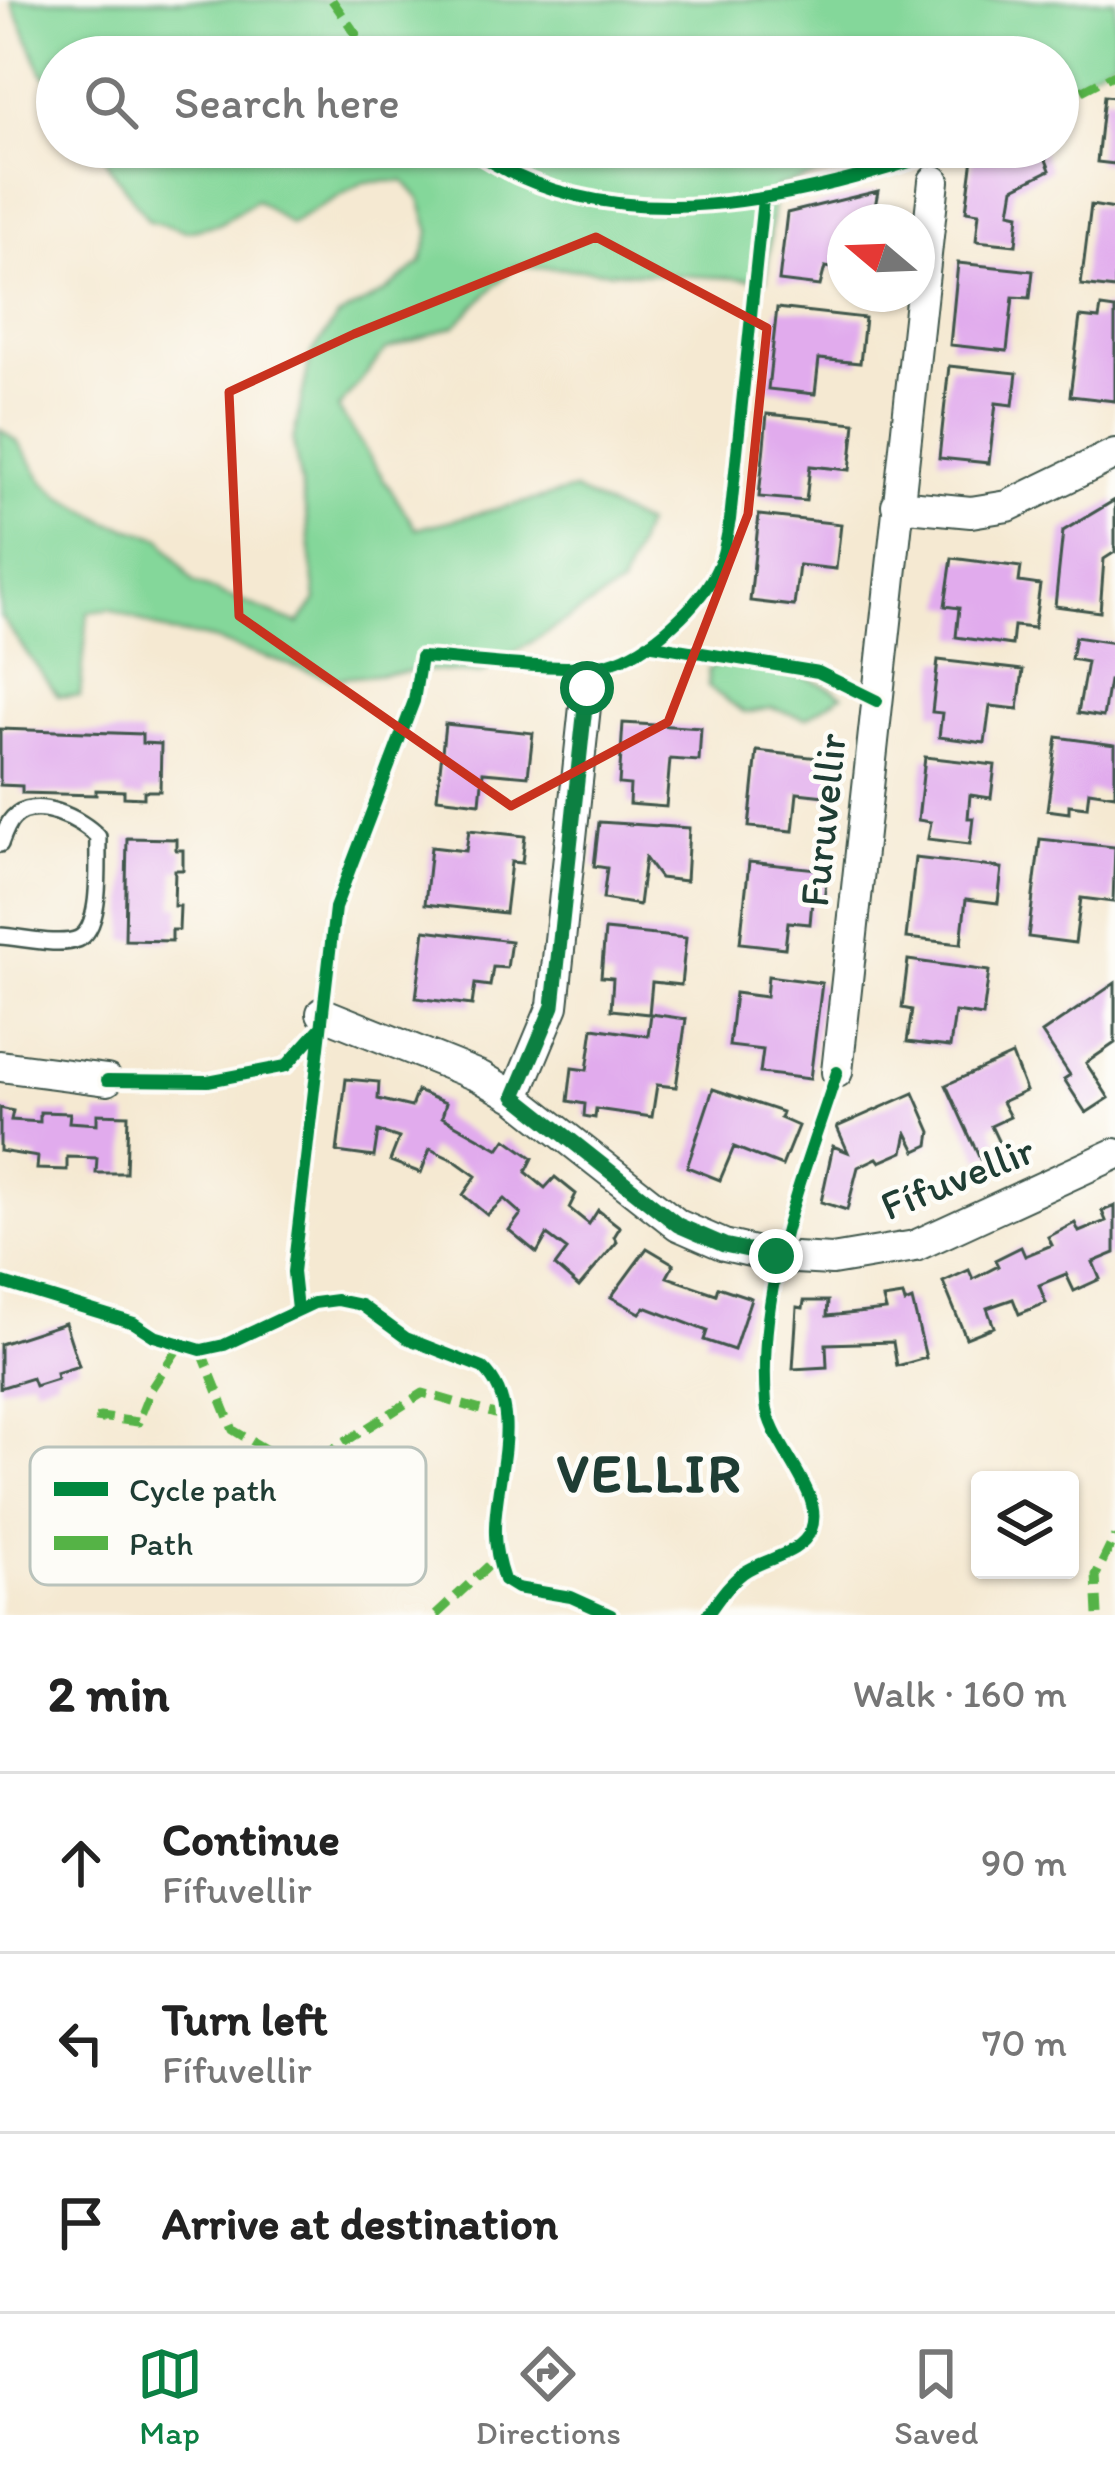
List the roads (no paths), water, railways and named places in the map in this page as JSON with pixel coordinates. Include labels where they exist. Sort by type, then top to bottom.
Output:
[{"type":"street","name":"Furuvellir","points":[[837,1072],[934,181]]},
{"type":"street","points":[[897,505],[971,512],[1008,506],[1115,454]]},
{"type":"street","points":[[515,1096],[553,1006],[587,688]]},
{"type":"street","name":"Fífuvellir","points":[[322,1013],[481,1077],[515,1096],[678,1225],[724,1245],[795,1260],[866,1257],[914,1246],[1115,1154]]},
{"type":"street","points":[[0,1066],[107,1080]]},
{"type":"lane","points":[[0,844],[14,817],[27,810],[71,814],[98,837],[94,921],[86,934],[74,941],[0,935]]},
{"type":"district","name":"VELLIR","points":[[650,1473]]}]
